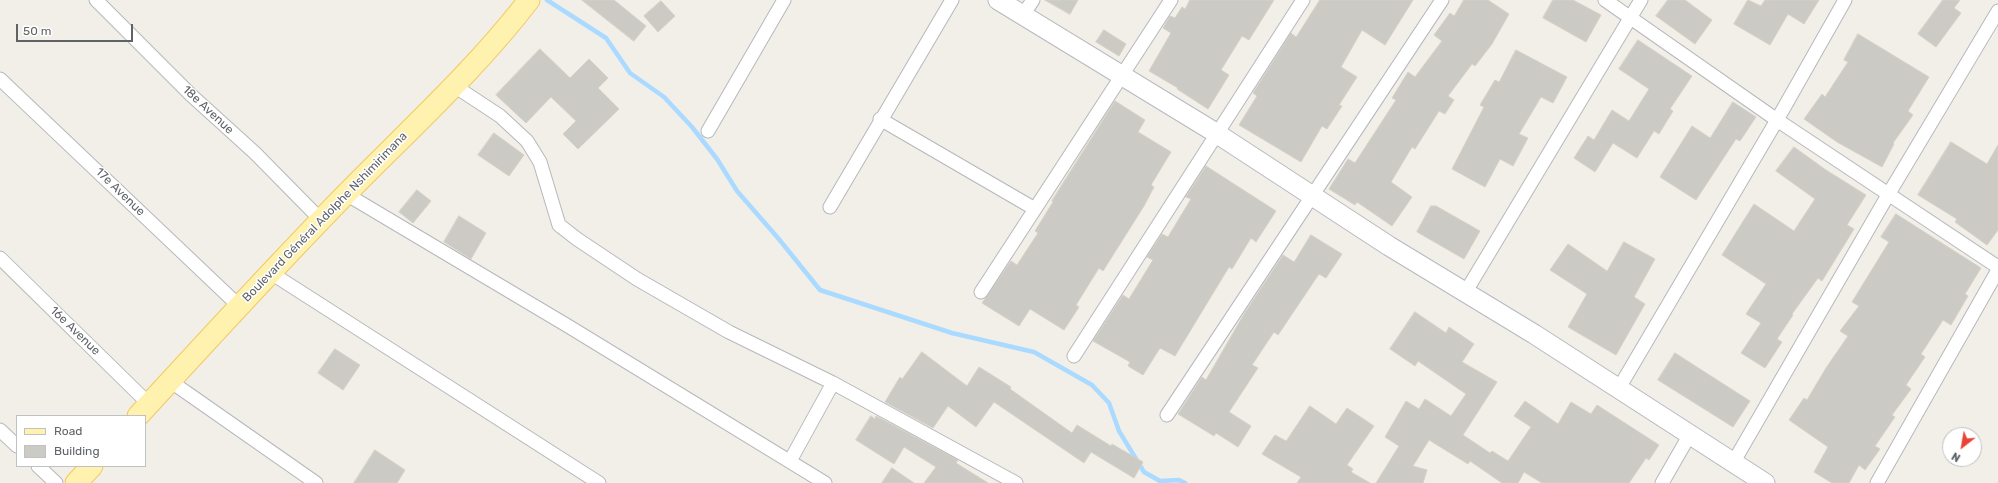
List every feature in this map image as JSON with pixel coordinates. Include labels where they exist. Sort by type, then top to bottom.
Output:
[{"type":"main road","name":"Boulevard Général Adolphe Nshimirimana","points":[[144,410],[239,306],[453,85],[514,19],[529,0]]},
{"type":"main road","name":"Boulevard Général Adolphe Nshimirimana","points":[[514,19],[540,0]]},
{"type":"main road","points":[[76,483],[91,467]]},
{"type":"street","name":"18e Avenue","points":[[96,0],[191,95],[255,153],[321,220]]},
{"type":"street","points":[[708,131],[784,0]]},
{"type":"street","points":[[830,207],[880,119],[952,0]]},
{"type":"street","points":[[998,0],[1028,8],[1121,75],[1216,133],[1465,293],[1619,388],[1690,436],[1765,483]]},
{"type":"street","points":[[981,292],[1171,0]]},
{"type":"street","points":[[1074,356],[1216,133],[1303,0]]},
{"type":"street","points":[[1167,415],[1442,0]]},
{"type":"street","points":[[1605,0],[1631,16],[1777,120],[1888,196],[1998,267]]},
{"type":"street","points":[[1465,293],[1641,0]]},
{"type":"street","points":[[1619,388],[1777,120],[1845,0]]},
{"type":"street","points":[[1733,463],[1888,196],[1998,11]]},
{"type":"street","name":"17e Avenue","points":[[0,79],[239,306]]},
{"type":"street","points":[[453,85],[500,116],[527,141],[540,162],[559,224],[577,239],[637,279],[729,332],[833,383],[1016,483]]},
{"type":"street","points":[[880,119],[1034,209]]},
{"type":"street","points":[[346,194],[825,483]]},
{"type":"street","name":"16e Avenue","points":[[0,258],[144,410]]},
{"type":"street","points":[[1877,483],[1998,270]]},
{"type":"street","points":[[271,274],[599,483]]},
{"type":"street","points":[[170,381],[316,483]]},
{"type":"street","points":[[790,461],[833,383]]},
{"type":"street","points":[[0,430],[16,445]]},
{"type":"street","points":[[1662,483],[1690,436]]},
{"type":"street","points":[[39,467],[56,483]]},
{"type":"building","points":[[582,0],[614,0],[646,26],[634,41]]},
{"type":"building","points":[[1045,0],[1078,0],[1070,14]]},
{"type":"building","points":[[1190,0],[1274,0],[1249,40],[1242,36],[1221,70],[1229,75],[1208,109],[1177,89],[1178,88],[1149,71],[1171,33],[1163,28],[1170,16],[1175,18],[1182,7],[1185,9]]},
{"type":"building","points":[[1320,0],[1413,0],[1385,45],[1362,30],[1341,67],[1357,77],[1339,105],[1342,106],[1327,129],[1322,126],[1301,162],[1239,125],[1257,96],[1253,93],[1291,33],[1296,37]]},
{"type":"building","points":[[1464,0],[1488,0],[1509,14],[1492,44],[1475,66],[1472,64],[1448,96],[1454,100],[1445,114],[1439,111],[1415,149],[1412,147],[1391,182],[1412,197],[1392,226],[1357,202],[1355,205],[1329,189],[1348,159],[1355,163],[1396,100],[1392,98],[1408,72],[1415,77],[1442,41],[1434,35],[1450,13],[1454,16]]},
{"type":"building","points":[[1553,0],[1573,0],[1601,15],[1586,42],[1543,18]]},
{"type":"building","points":[[1668,0],[1685,0],[1712,20],[1695,44],[1656,16]]},
{"type":"building","points":[[1748,0],[1761,6],[1765,0],[1819,0],[1804,24],[1788,14],[1770,45],[1734,24]]},
{"type":"building","points":[[1943,0],[1960,0],[1954,8],[1961,13],[1936,47],[1918,34]]},
{"type":"building","points":[[661,1],[675,16],[658,32],[644,16]]},
{"type":"building","points":[[1104,30],[1126,44],[1119,56],[1096,42]]},
{"type":"building","points":[[1858,34],[1929,77],[1908,111],[1913,115],[1893,143],[1894,144],[1882,167],[1837,142],[1804,119],[1822,94],[1825,97],[1848,62],[1844,60]]},
{"type":"building","points":[[1638,40],[1692,76],[1670,109],[1673,111],[1659,134],[1654,131],[1637,158],[1613,143],[1595,172],[1574,158],[1588,136],[1594,140],[1612,110],[1629,121],[1649,89],[1619,69]]},
{"type":"building","points":[[540,49],[570,78],[589,59],[608,78],[598,88],[619,109],[578,149],[563,134],[576,121],[551,97],[526,123],[496,95]]},
{"type":"building","points":[[1516,50],[1567,77],[1553,103],[1541,97],[1519,134],[1528,138],[1513,166],[1500,159],[1485,187],[1452,169],[1484,107],[1480,105],[1495,80],[1499,82]]},
{"type":"building","points":[[1115,101],[1145,120],[1138,132],[1171,152],[1151,185],[1154,187],[1144,206],[1103,271],[1099,268],[1076,305],[1079,307],[1064,330],[1030,309],[1019,326],[982,303],[1011,261],[1017,265],[1038,233],[1035,231],[1053,202],[1052,201]]},
{"type":"building","points":[[1733,102],[1756,117],[1740,141],[1736,139],[1696,200],[1660,177],[1692,126],[1710,138]]},
{"type":"building","points":[[494,133],[524,155],[509,176],[478,155]]},
{"type":"building","points":[[1951,142],[1987,164],[1998,145],[1998,230],[1987,245],[1955,222],[1957,219],[1918,195]]},
{"type":"building","points":[[1794,147],[1826,170],[1866,195],[1847,225],[1854,229],[1822,281],[1818,278],[1792,314],[1793,315],[1777,339],[1782,342],[1765,368],[1741,353],[1761,323],[1746,314],[1766,284],[1722,255],[1754,204],[1794,231],[1815,199],[1776,171]]},
{"type":"building","points":[[1206,166],[1276,211],[1256,242],[1251,238],[1232,269],[1229,267],[1175,356],[1160,348],[1143,375],[1128,366],[1130,362],[1093,341],[1123,295],[1129,299],[1153,260],[1147,257],[1162,234],[1168,237],[1191,199],[1186,197]]},
{"type":"building","points":[[417,190],[431,201],[413,223],[399,212]]},
{"type":"building","points":[[1431,206],[1436,206],[1480,231],[1464,259],[1417,232]]},
{"type":"building","points":[[1896,214],[1981,268],[1965,294],[1968,296],[1951,325],[1943,320],[1921,354],[1925,357],[1906,385],[1911,389],[1892,415],[1895,417],[1875,446],[1880,449],[1865,470],[1859,465],[1849,483],[1832,483],[1814,472],[1828,447],[1789,420],[1804,398],[1807,400],[1826,368],[1848,336],[1840,331],[1859,306],[1852,302],[1889,242],[1881,237]]},
{"type":"building","points":[[459,216],[486,233],[471,259],[444,242]]},
{"type":"building","points":[[1311,235],[1342,254],[1326,278],[1319,274],[1278,335],[1274,332],[1252,365],[1258,368],[1229,412],[1251,426],[1238,447],[1216,433],[1214,436],[1178,414],[1202,377],[1206,380],[1244,314],[1283,255],[1294,262]]},
{"type":"building","points":[[1624,242],[1655,259],[1634,297],[1645,304],[1616,355],[1568,327],[1587,294],[1550,270],[1568,244],[1607,271]]},
{"type":"building","points":[[1415,312],[1446,333],[1449,327],[1474,344],[1462,362],[1497,382],[1463,435],[1490,453],[1492,451],[1508,461],[1531,427],[1514,416],[1525,401],[1558,424],[1571,402],[1591,414],[1597,405],[1659,445],[1649,460],[1646,458],[1629,483],[1542,483],[1524,472],[1518,483],[1502,483],[1470,461],[1468,464],[1429,440],[1413,466],[1427,470],[1423,483],[1376,483],[1399,446],[1385,437],[1406,401],[1419,409],[1425,399],[1451,416],[1466,394],[1418,361],[1415,366],[1390,349]]},
{"type":"building","points":[[335,349],[360,365],[343,390],[318,373]]},
{"type":"building","points":[[922,352],[967,386],[979,367],[1011,387],[1010,389],[1072,433],[1077,425],[1111,446],[1112,444],[1143,462],[1134,478],[1091,452],[1084,463],[994,402],[976,427],[948,406],[933,428],[885,402],[900,377],[902,379]]},
{"type":"building","points":[[1675,353],[1750,401],[1733,427],[1658,380]]},
{"type":"building","points":[[1310,406],[1336,424],[1347,408],[1374,426],[1347,465],[1353,469],[1351,472],[1370,483],[1297,483],[1301,477],[1262,454],[1275,435],[1286,441]]},
{"type":"building","points":[[871,416],[875,419],[876,416],[958,460],[956,463],[988,483],[924,483],[936,467],[904,447],[894,464],[856,440]]},
{"type":"building","points":[[375,450],[405,470],[397,483],[354,483]]},
{"type":"building","points":[[892,468],[914,483],[882,483]]},
{"type":"waterway","points":[[547,0],[606,38],[630,73],[664,97],[692,127],[717,159],[737,191],[778,238],[820,290],[952,333],[1034,352],[1092,385],[1109,403],[1119,431],[1144,472],[1160,481],[1179,480],[1185,483]]}]
